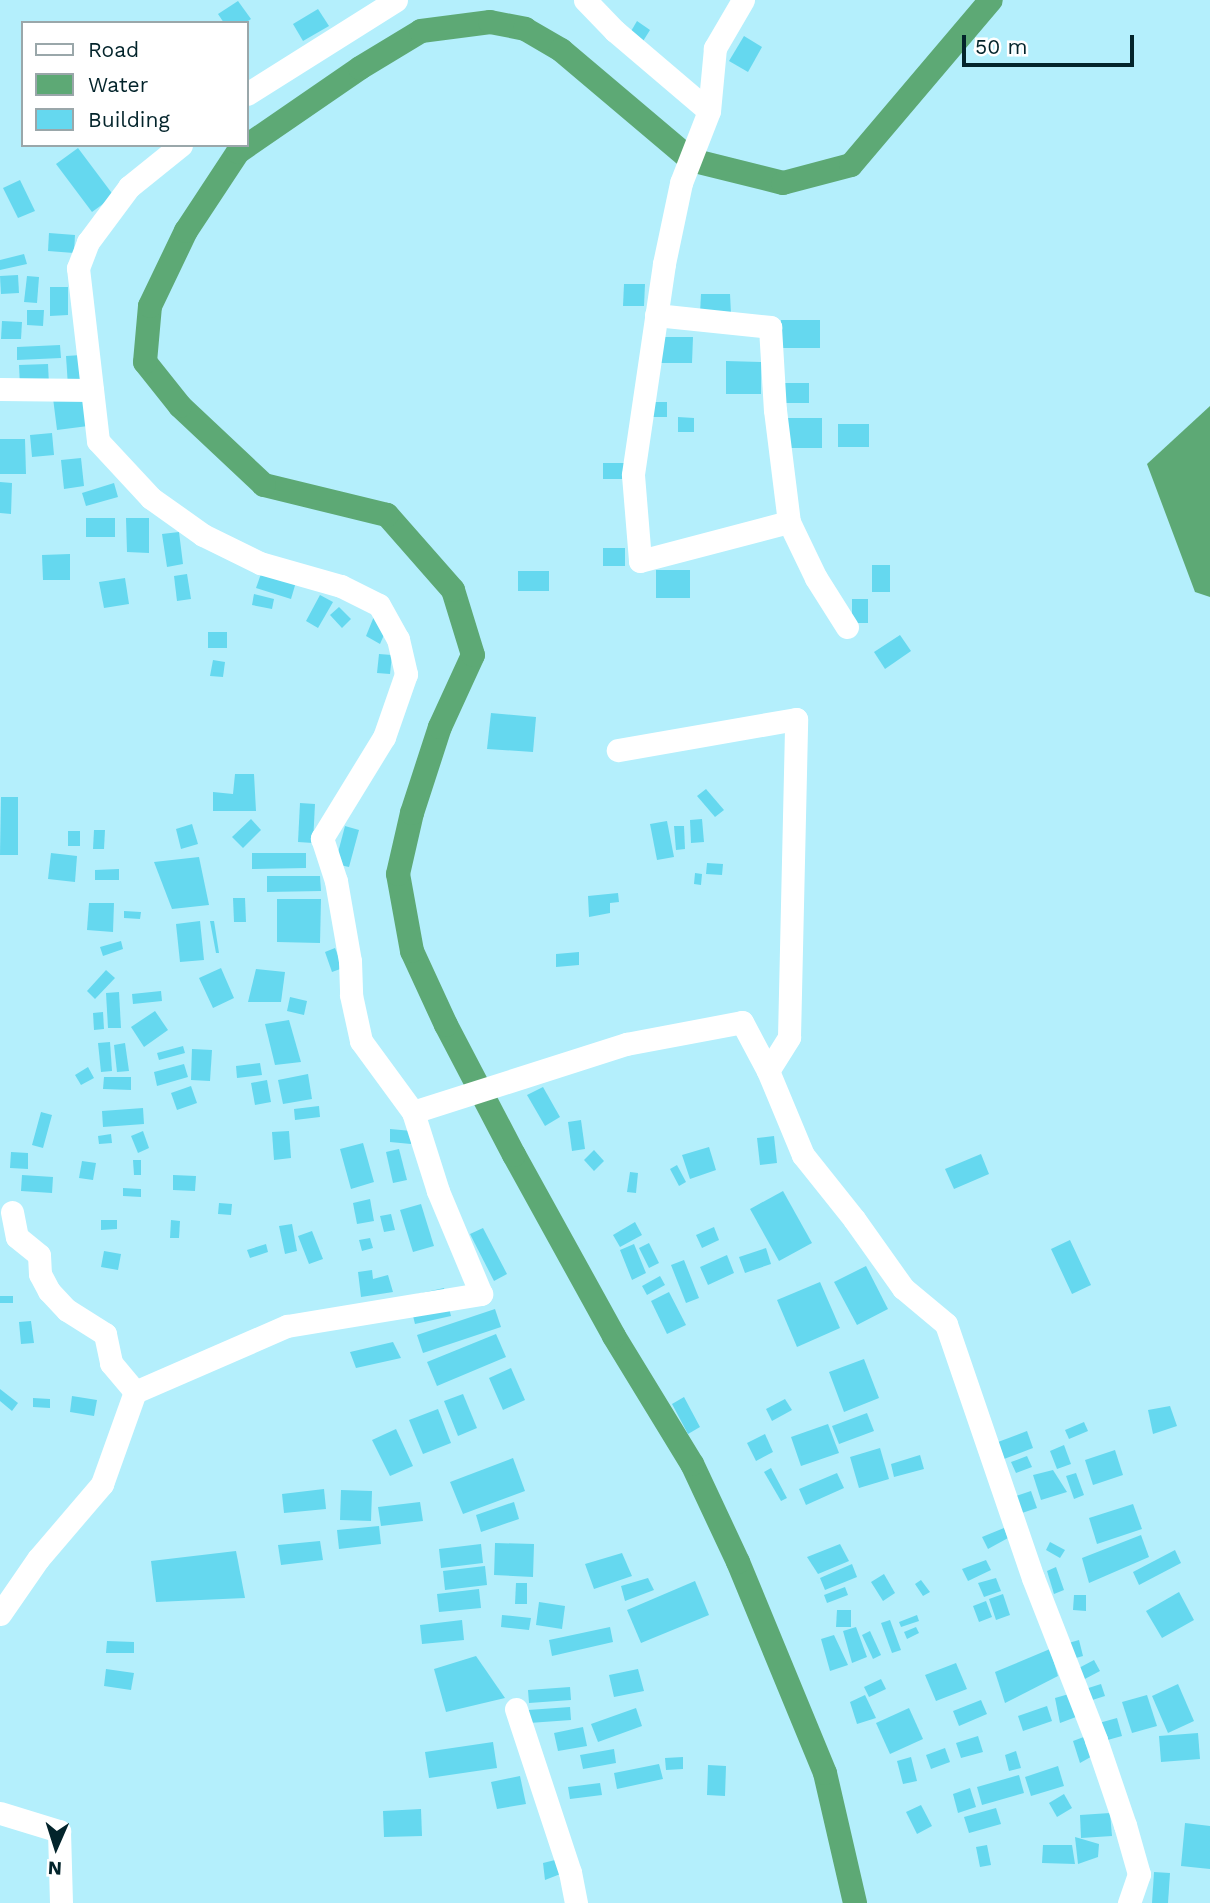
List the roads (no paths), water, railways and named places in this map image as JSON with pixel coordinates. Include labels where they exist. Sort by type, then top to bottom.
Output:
[{"type":"street","points":[[248,93],[396,0]]},
{"type":"street","points":[[584,0],[615,31],[709,111]]},
{"type":"street","points":[[743,0],[715,48],[709,111],[681,183],[656,315],[633,475],[640,561],[789,522]]},
{"type":"street","points":[[0,1614],[38,1559],[102,1484],[135,1392],[287,1326],[481,1294],[438,1191],[413,1112],[361,1041],[351,995],[350,961],[336,881],[322,838],[384,737],[406,674],[398,639],[379,605],[341,586],[260,562],[203,535],[151,498],[98,441],[78,268],[88,242],[129,187],[179,147]]},
{"type":"street","points":[[656,315],[769,327],[775,410],[789,522],[816,578],[847,627]]},
{"type":"street","points":[[0,389],[92,390]]},
{"type":"street","points":[[618,750],[796,719],[789,1037],[768,1071]]},
{"type":"street","points":[[413,1112],[626,1044],[742,1021],[768,1071],[803,1155],[903,1288],[946,1324],[1033,1578],[1096,1740],[1125,1825],[1139,1874],[1129,1903]]},
{"type":"street","points":[[12,1212],[17,1237],[40,1255],[40,1274],[49,1291],[67,1310],[105,1334],[111,1363],[135,1392]]},
{"type":"street","points":[[516,1709],[570,1872],[576,1903]]},
{"type":"street","points":[[0,1814],[58,1831],[61,1903]]},
{"type":"water","points":[[1210,406],[1210,597],[1195,592],[1147,464]]},
{"type":"waterway","points":[[248,145],[360,68],[421,31],[490,22],[525,29],[561,50],[691,160],[783,183],[851,165],[991,0]]},
{"type":"waterway","points":[[245,147],[238,152],[186,231],[150,306],[145,362],[180,406],[264,485],[387,515],[453,590],[473,655],[440,727],[412,813],[398,874],[412,951],[446,1025],[514,1155],[614,1336],[692,1464],[738,1562],[825,1773],[855,1903]]}]
